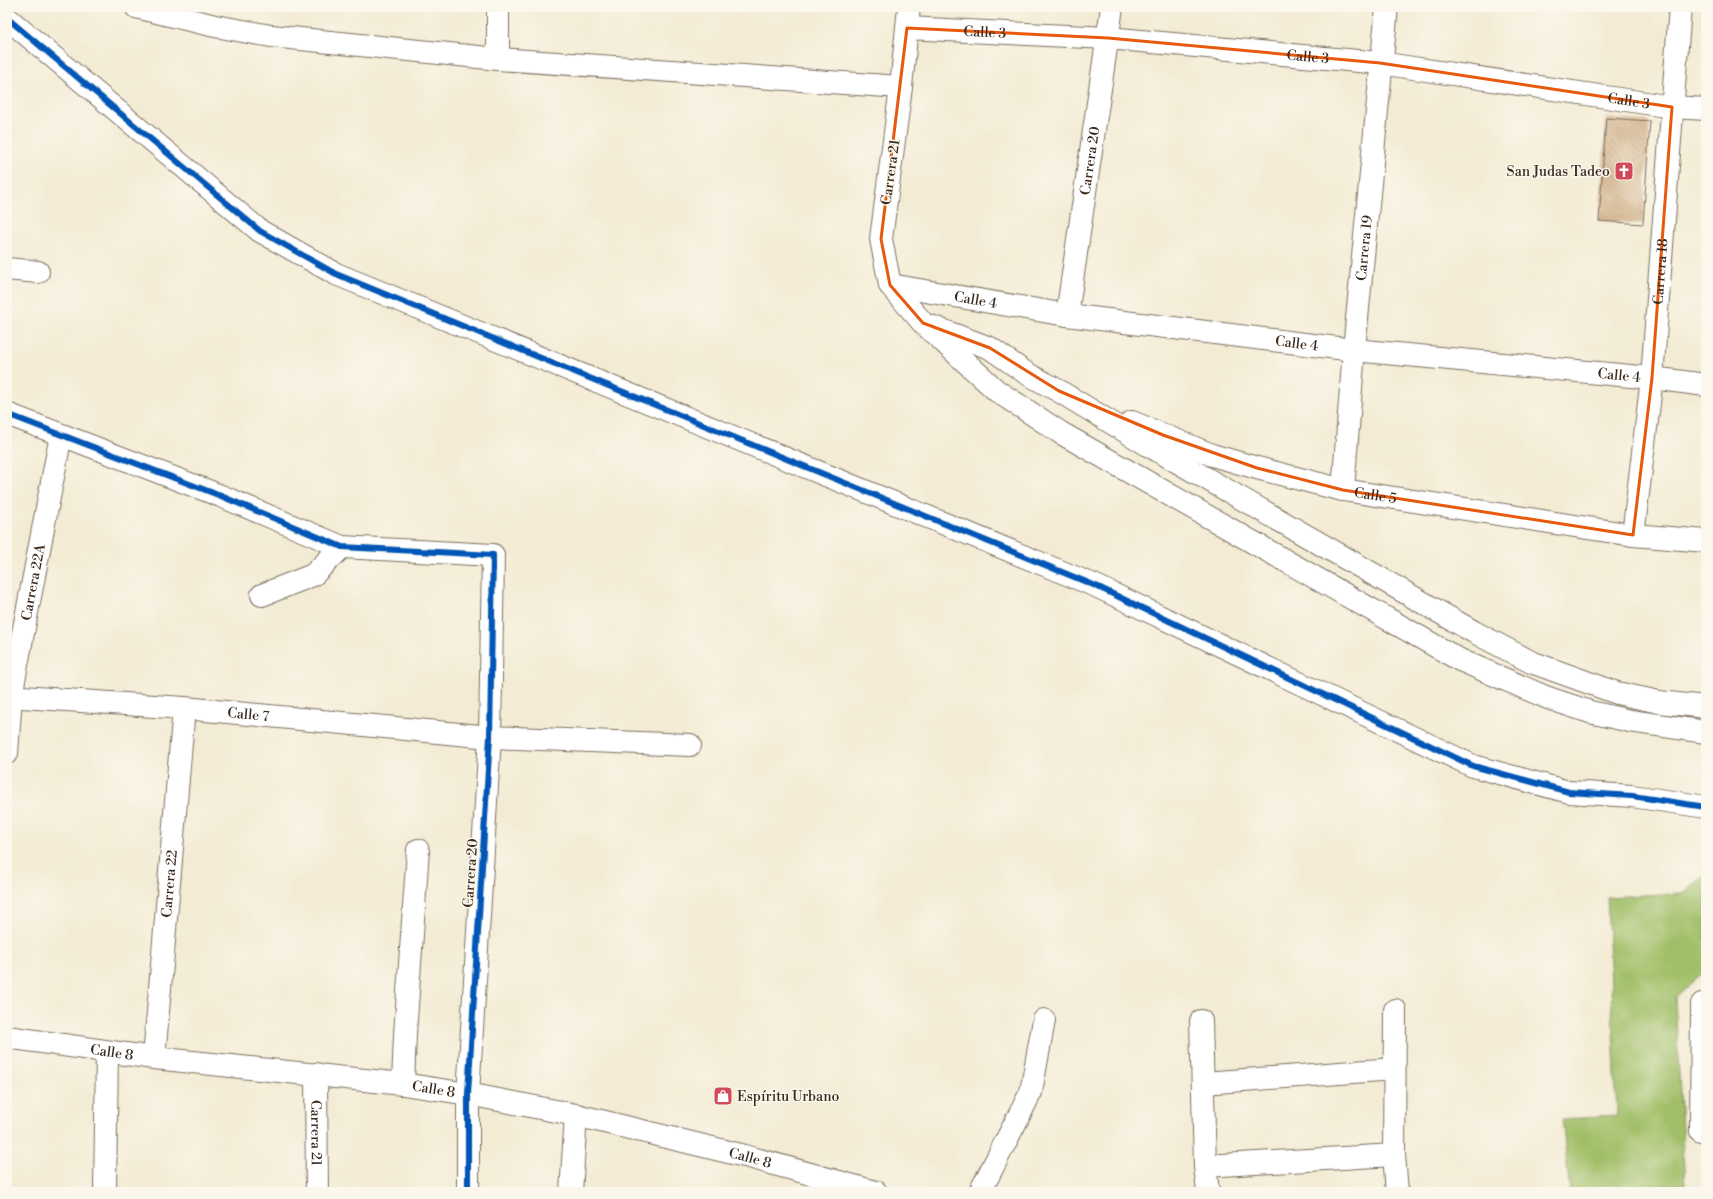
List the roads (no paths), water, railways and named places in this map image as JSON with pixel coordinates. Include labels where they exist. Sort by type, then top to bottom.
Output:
[{"type":"street","points":[[136,7],[215,26],[271,36],[498,59],[901,87]]},
{"type":"street","points":[[498,7],[498,59]]},
{"type":"street","name":"Carrera 20","points":[[1067,315],[1112,7]]},
{"type":"street","name":"Carrera 19","points":[[1343,490],[1380,64],[1387,7]]},
{"type":"street","name":"Carrera 18","points":[[1633,535],[1652,378],[1680,7]]},
{"type":"street","points":[[7,18],[260,231],[336,274],[1096,586],[1473,766],[1569,792],[1632,796],[1706,807]]},
{"type":"street","name":"Calle 3","points":[[908,18],[1380,64],[1672,108],[1706,109]]},
{"type":"street","name":"Carrera 21","points":[[908,18],[901,87],[881,239],[890,285],[923,323],[997,392],[1061,433],[1460,660],[1548,698],[1590,712],[1630,721],[1706,732]]},
{"type":"street","points":[[7,269],[38,272]]},
{"type":"street","name":"Calle 4","points":[[890,285],[1067,315],[1354,350],[1652,378],[1706,385]]},
{"type":"street","points":[[923,323],[990,348],[1026,373],[1059,391],[1148,445],[1460,624],[1531,662],[1616,693],[1659,702],[1706,708]]},
{"type":"street","name":"Calle 5","points":[[1059,391],[1212,454],[1257,468],[1343,490],[1633,535],[1706,542]]},
{"type":"street","points":[[7,414],[221,496],[342,547],[313,575],[262,595]]},
{"type":"street","name":"Carrera 22A","points":[[7,753],[9,696],[60,435]]},
{"type":"street","name":"Carrera 20","points":[[342,547],[493,555],[490,737],[468,1094],[468,1192]]},
{"type":"street","name":"Calle 7","points":[[9,696],[184,708],[490,737],[690,745]]},
{"type":"street","name":"Carrera 22","points":[[154,1058],[184,708]]},
{"type":"street","points":[[403,1084],[405,1034],[418,850]]},
{"type":"street","points":[[1706,1004],[1702,1004],[1701,1131],[1706,1131]]},
{"type":"street","points":[[1395,1010],[1394,1155],[1397,1192]]},
{"type":"street","points":[[980,1192],[1031,1092],[1044,1020]]},
{"type":"street","points":[[1201,1021],[1205,1166],[1208,1192]]},
{"type":"street","name":"Calle 8","points":[[7,1038],[154,1058],[316,1074],[403,1084],[468,1094],[576,1115],[745,1156],[854,1190],[876,1192]]},
{"type":"street","points":[[105,1192],[108,1052]]},
{"type":"street","points":[[1203,1083],[1394,1069]]},
{"type":"street","name":"Carrera 21","points":[[316,1074],[317,1192]]},
{"type":"street","points":[[571,1192],[576,1115]]},
{"type":"street","points":[[1205,1166],[1394,1155]]},
{"type":"place","name":"San Judas Tadeo","points":[[1624,171]]},
{"type":"place","name":"Espíritu Urbano","points":[[723,1096]]}]
